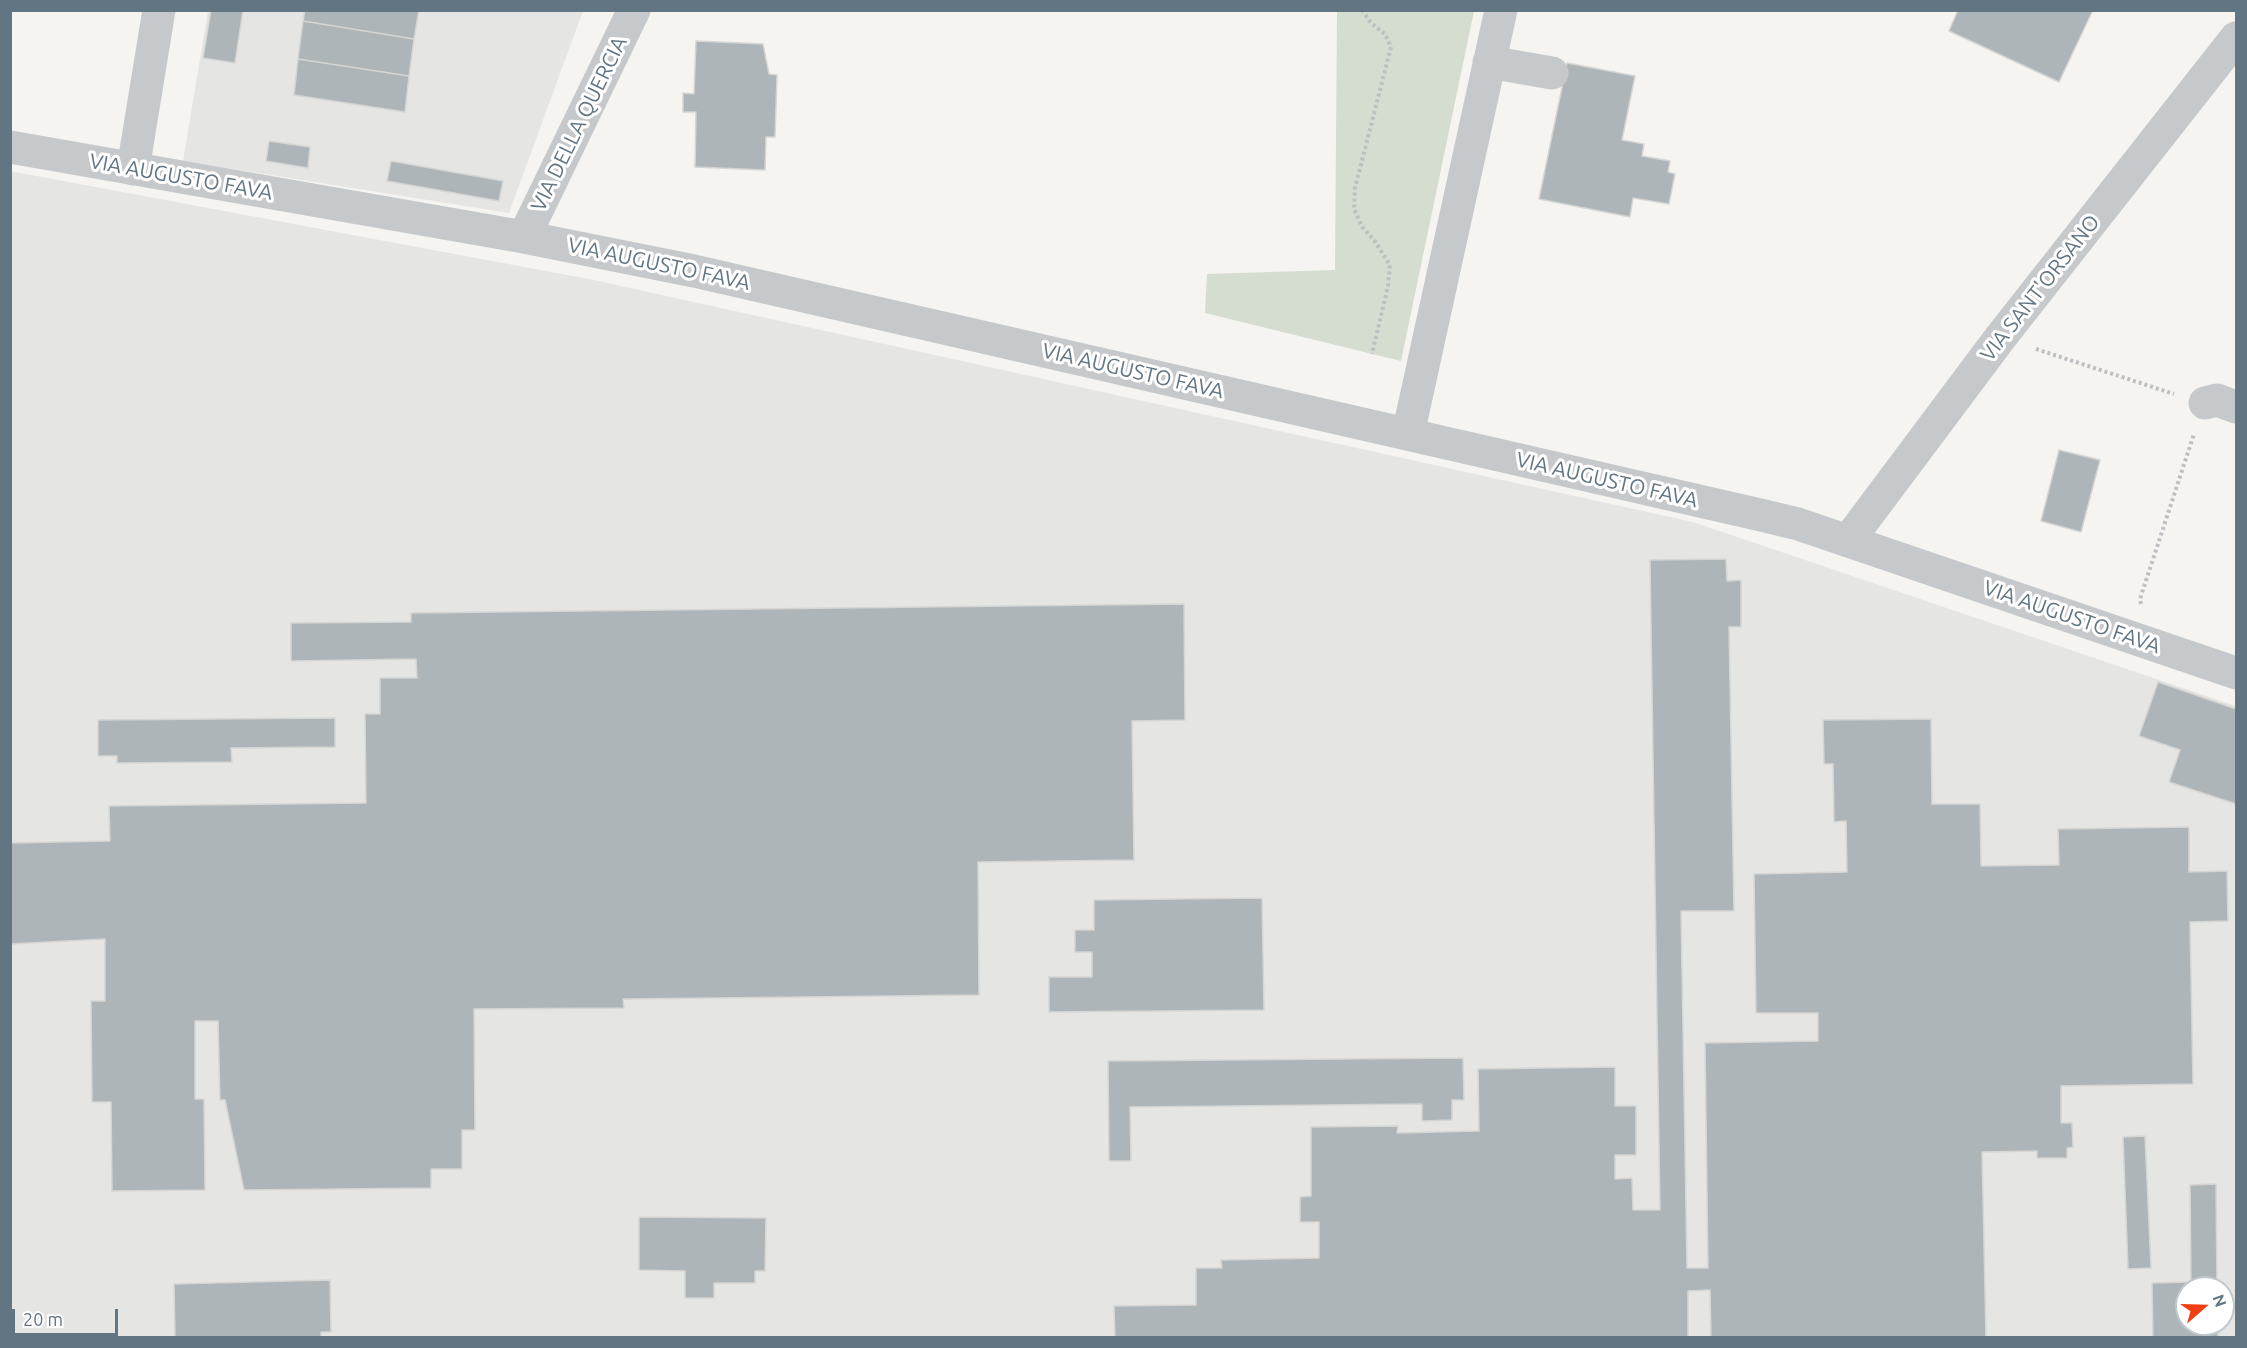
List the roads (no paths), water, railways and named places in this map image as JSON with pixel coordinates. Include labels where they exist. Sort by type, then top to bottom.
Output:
[{"type":"street","points":[[134,169],[159,10]]},
{"type":"street","name":"VIA DELLA QUERCIA","points":[[524,237],[634,10]]},
{"type":"street","points":[[1407,434],[1501,10]]},
{"type":"street","name":"VIA SANT'ORSANO","points":[[1848,541],[2000,338],[2236,38]]},
{"type":"street","points":[[1489,63],[1552,74]]},
{"type":"street","name":"VIA AUGUSTO FAVA","points":[[10,147],[524,237],[788,291],[1798,524],[2236,673]]},
{"type":"street","points":[[2205,404],[2217,400],[2236,407]]}]
